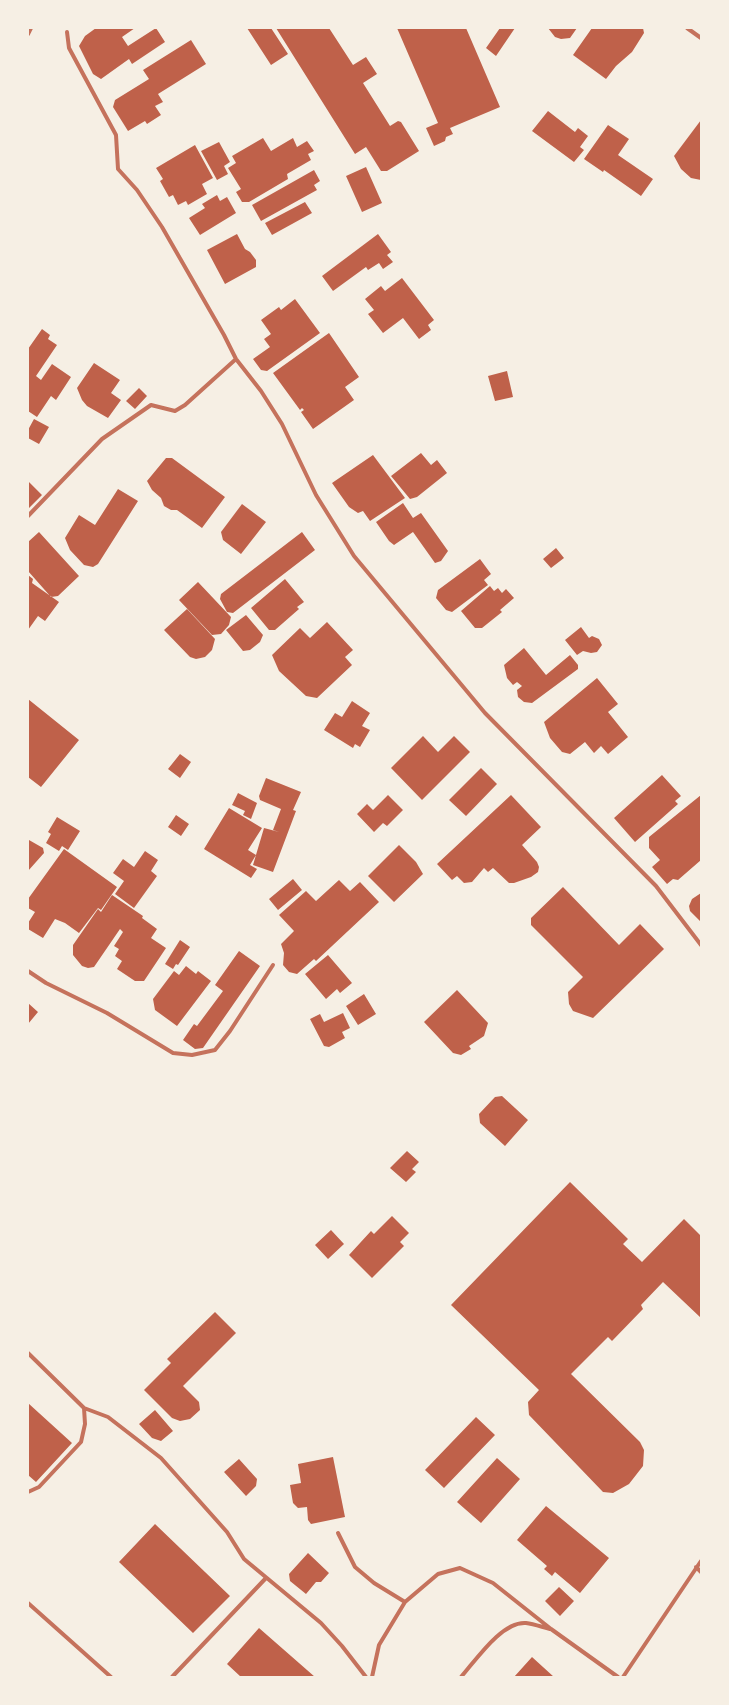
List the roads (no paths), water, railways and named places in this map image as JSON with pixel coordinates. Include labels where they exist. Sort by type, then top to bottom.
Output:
[{"type":"street","points":[[28,34],[31,28]]},
{"type":"street","points":[[687,28],[701,38]]},
{"type":"street","points":[[67,32],[69,48],[116,135],[118,169],[137,190],[162,227],[224,335],[236,359],[261,391],[282,424],[316,495],[354,556],[485,713],[656,886],[701,945]]},
{"type":"street","points":[[28,516],[102,439],[151,405],[175,411],[185,405],[236,359]]},
{"type":"street","points":[[28,971],[46,983],[107,1013],[173,1053],[192,1055],[215,1050],[230,1031],[273,965]]},
{"type":"street","points":[[28,1353],[84,1408],[108,1417],[161,1458],[227,1532],[244,1559],[321,1623],[342,1646],[366,1677]]},
{"type":"street","points":[[28,1492],[39,1487],[81,1442],[85,1424],[84,1408]]},
{"type":"street","points":[[338,1533],[355,1567],[374,1583],[405,1602]]},
{"type":"street","points":[[622,1677],[701,1561]]},
{"type":"street","points":[[372,1677],[379,1645],[405,1602],[438,1574],[460,1568],[494,1583],[551,1629],[618,1677]]},
{"type":"street","points":[[696,1568],[701,1572]]},
{"type":"street","points":[[172,1677],[266,1578]]},
{"type":"street","points":[[28,1603],[110,1677]]},
{"type":"street","points":[[461,1677],[500,1634],[510,1626],[525,1623],[551,1629]]}]
